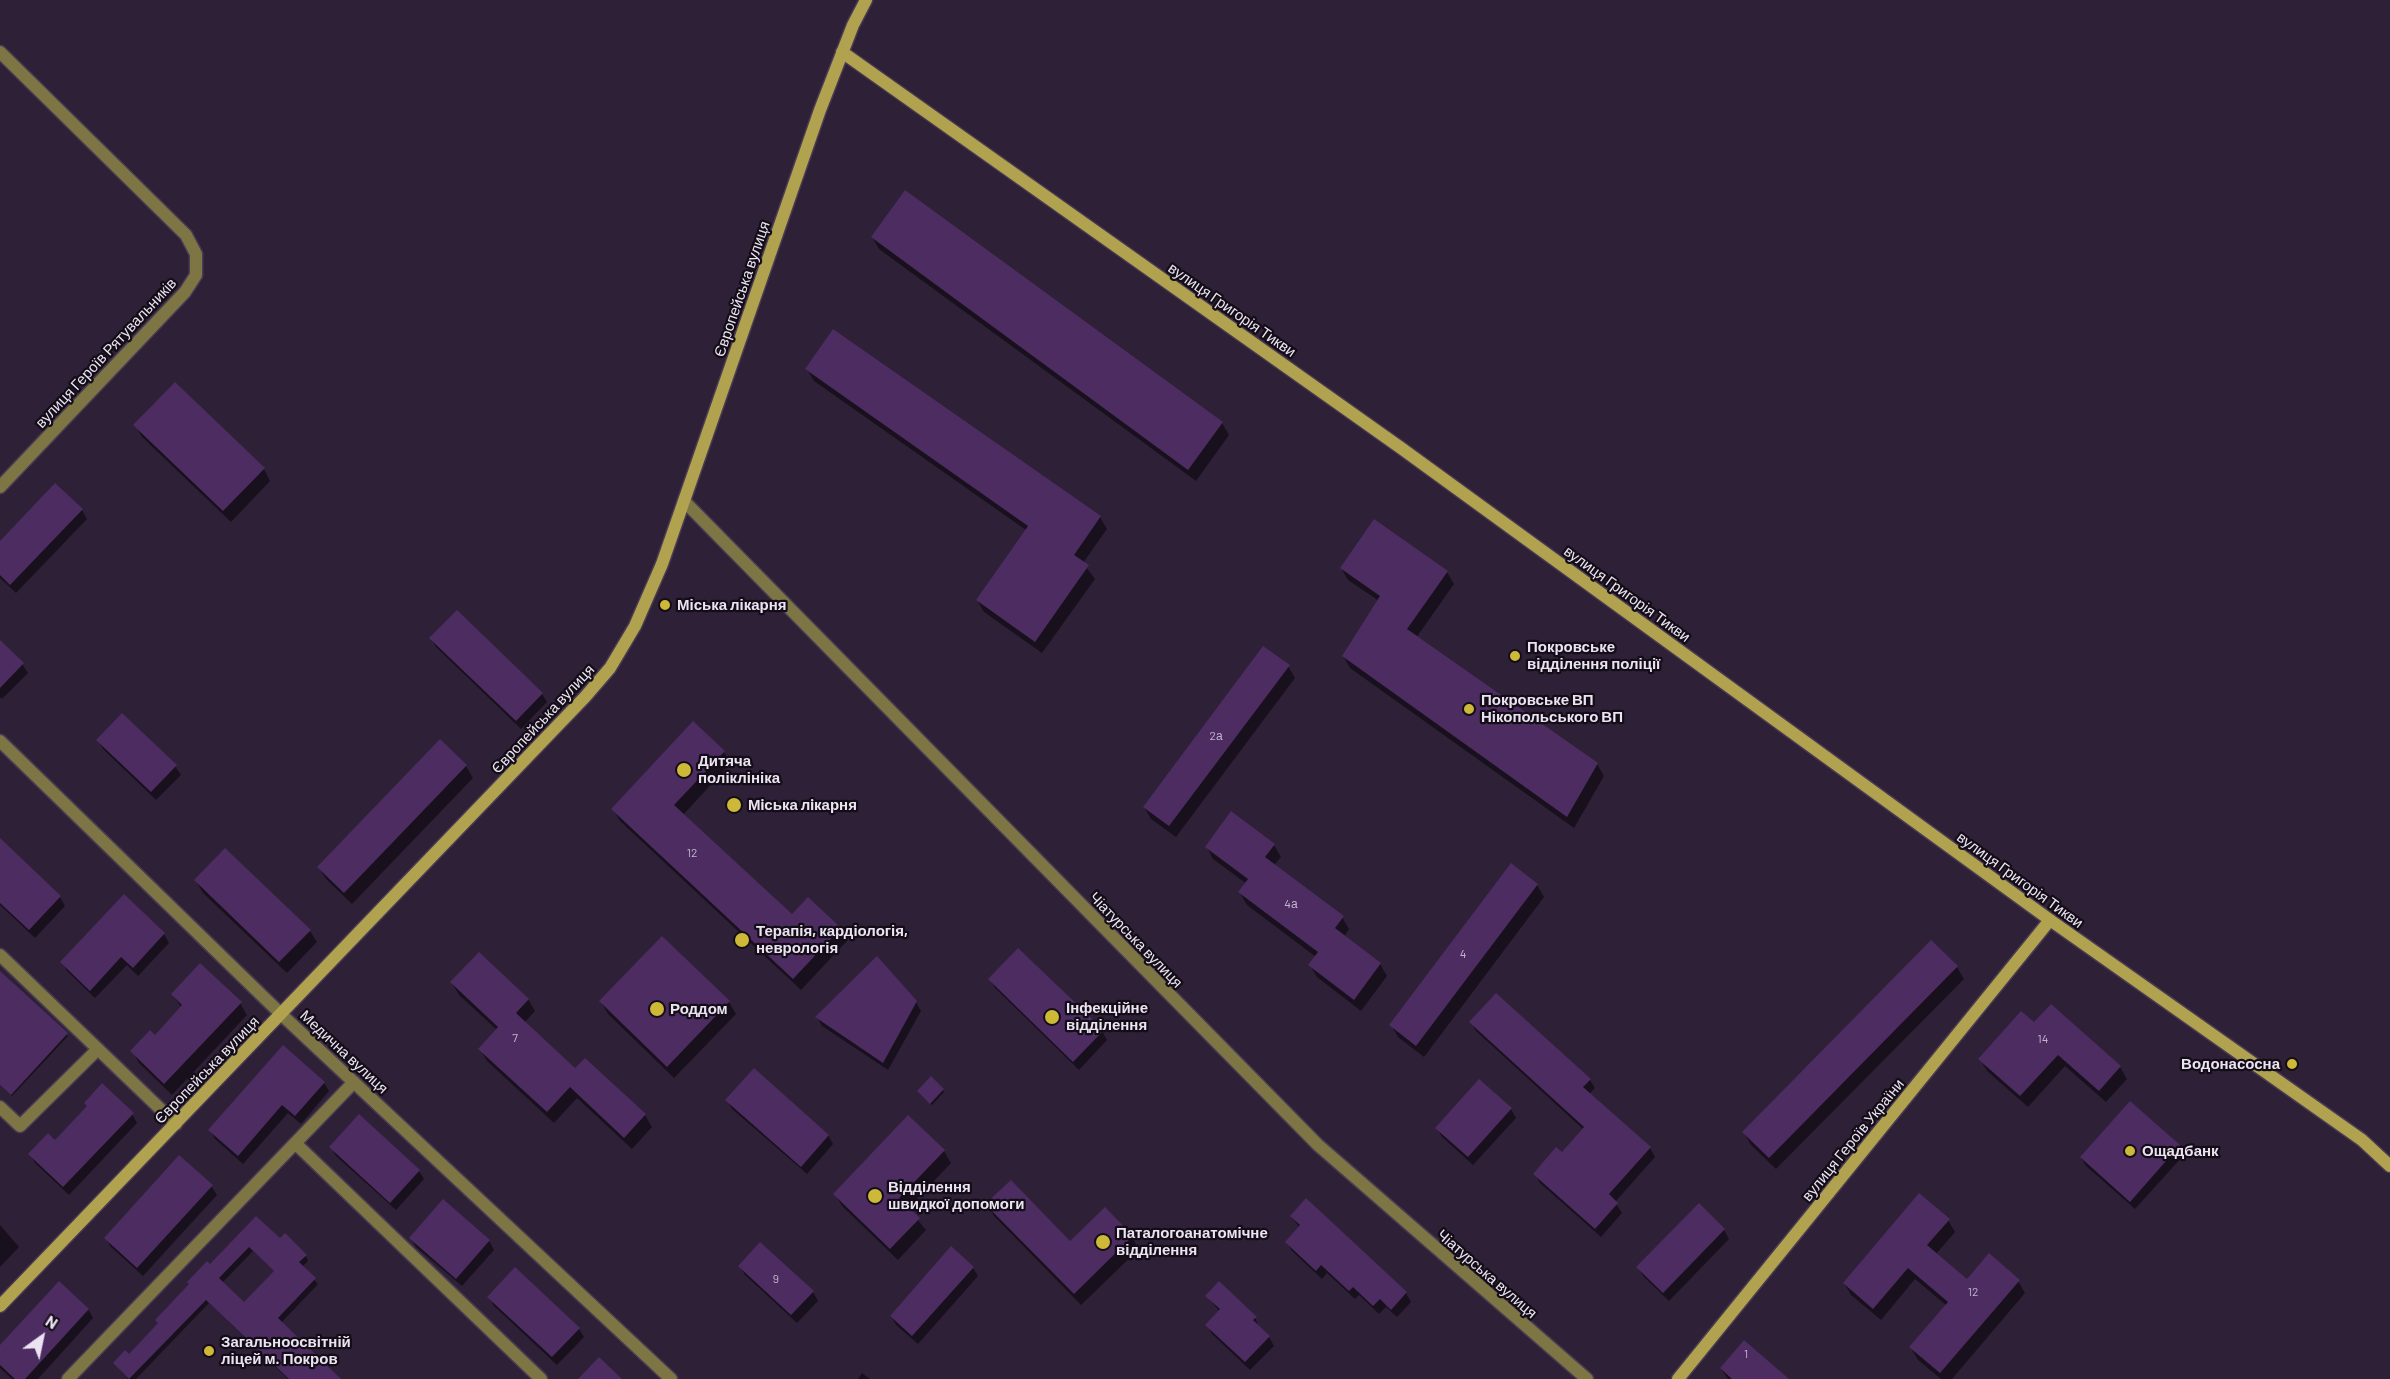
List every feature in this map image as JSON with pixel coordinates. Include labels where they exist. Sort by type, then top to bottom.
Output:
[{"type":"street","name":"Європейська вулиця","points":[[0,1306],[282,1015],[610,668],[635,626],[662,564],[784,209],[842,52],[866,0]]},
{"type":"street","name":"вулиця Героїв Рятувальників","points":[[0,52],[153,200],[186,235],[195,254],[195,275],[185,292],[0,487]]},
{"type":"street","name":"вулиця Григорія Тикви","points":[[842,52],[1401,448],[2050,920],[2362,1140],[2390,1166]]},
{"type":"street","name":"Чіатурська вулиця","points":[[684,501],[1318,1145],[1587,1379]]},
{"type":"street","name":"Медична вулиця","points":[[0,741],[282,1015],[671,1379]]},
{"type":"street","name":"вулиця Героїв України","points":[[1678,1379],[2050,920]]},
{"type":"street","points":[[0,955],[176,1124]]},
{"type":"street","points":[[0,1107],[20,1126],[98,1049]]},
{"type":"street","points":[[68,1379],[354,1082]]},
{"type":"street","points":[[295,1143],[541,1379]]},
{"type":"building","points":[[905,190],[1223,422],[1188,470],[871,237]]},
{"type":"building","points":[[833,329],[1101,516],[1074,555],[1089,565],[1035,642],[976,600],[1028,526],[805,369]]},
{"type":"building","points":[[175,382],[265,468],[223,511],[133,425]]},
{"type":"building","points":[[55,483],[83,509],[10,585],[0,575],[0,541]]},
{"type":"building","name":"Покровське ВП Нікопольського ВП","points":[[1374,519],[1448,571],[1407,629],[1598,763],[1567,817],[1342,656],[1380,596],[1340,568]]},
{"type":"building","points":[[457,610],[543,693],[516,721],[429,638]]},
{"type":"building","points":[[0,640],[24,663],[0,688]]},
{"type":"building","points":[[1263,646],[1290,665],[1169,826],[1143,807]]},
{"type":"building","points":[[122,713],[177,765],[151,792],[96,740]]},
{"type":"building","points":[[693,721],[725,751],[674,805],[792,914],[808,897],[841,928],[793,979],[611,809]]},
{"type":"building","points":[[440,739],[467,765],[344,893],[317,867]]},
{"type":"building","points":[[1231,811],[1275,844],[1265,857],[1344,916],[1335,928],[1381,963],[1354,1000],[1308,965],[1318,952],[1238,892],[1248,879],[1205,847]]},
{"type":"building","points":[[0,838],[61,896],[29,930],[0,903]]},
{"type":"building","points":[[225,848],[311,930],[279,962],[194,880]]},
{"type":"building","points":[[1511,863],[1538,884],[1416,1046],[1389,1025]]},
{"type":"building","points":[[124,894],[165,933],[133,968],[121,957],[90,991],[60,962]]},
{"type":"building","points":[[662,936],[730,1001],[667,1067],[599,1001]]},
{"type":"building","points":[[1931,940],[1958,966],[1769,1158],[1742,1132]]},
{"type":"building","points":[[1018,948],[1104,1030],[1073,1062],[988,979]]},
{"type":"building","points":[[479,952],[529,999],[516,1013],[575,1068],[585,1058],[646,1114],[624,1138],[570,1087],[547,1112],[478,1049],[498,1027],[450,982]]},
{"type":"building","points":[[877,956],[917,1001],[883,1063],[815,1017]]},
{"type":"building","points":[[200,963],[242,1002],[164,1084],[130,1051],[150,1030],[155,1035],[182,1005],[171,994]]},
{"type":"building","points":[[0,971],[68,1033],[11,1095],[0,1085]]},
{"type":"building","points":[[1496,993],[1591,1079],[1583,1087],[1651,1147],[1609,1194],[1618,1203],[1595,1229],[1533,1174],[1556,1147],[1562,1152],[1584,1127],[1469,1022]]},
{"type":"building","points":[[2051,1004],[2121,1066],[2099,1091],[2058,1055],[2020,1096],[1978,1059],[2021,1011],[2034,1022]]},
{"type":"building","points":[[283,1045],[325,1082],[295,1116],[282,1105],[238,1156],[208,1130]]},
{"type":"building","points":[[754,1068],[829,1135],[801,1167],[725,1100]]},
{"type":"building","points":[[931,1076],[944,1089],[930,1104],[917,1091]]},
{"type":"building","points":[[1479,1079],[1512,1108],[1468,1157],[1435,1128]]},
{"type":"building","points":[[102,1083],[134,1113],[63,1187],[28,1154],[48,1133],[55,1140],[87,1106],[84,1103]]},
{"type":"building","name":"Ощадбанк","points":[[2130,1101],[2180,1145],[2130,1202],[2080,1157]]},
{"type":"building","points":[[359,1114],[420,1170],[390,1203],[329,1147]]},
{"type":"building","points":[[908,1115],[945,1150],[899,1198],[920,1218],[890,1249],[833,1194]]},
{"type":"building","points":[[179,1155],[213,1185],[137,1268],[104,1238]]},
{"type":"building","points":[[1011,1180],[1070,1241],[1105,1207],[1133,1236],[1074,1294],[985,1204]]},
{"type":"building","points":[[1919,1193],[1950,1219],[1927,1245],[1967,1279],[1989,1253],[2020,1280],[1940,1373],[1909,1347],[1948,1302],[1908,1268],[1873,1309],[1843,1283]]},
{"type":"building","points":[[1306,1198],[1407,1292],[1391,1310],[1380,1299],[1373,1306],[1353,1287],[1349,1291],[1321,1265],[1316,1271],[1285,1242],[1300,1225],[1290,1216]]},
{"type":"building","points":[[443,1199],[490,1240],[456,1279],[409,1238]]},
{"type":"building","points":[[1699,1203],[1725,1229],[1663,1293],[1636,1267]]},
{"type":"building","points":[[256,1216],[280,1238],[285,1233],[307,1255],[299,1262],[316,1278],[278,1318],[341,1379],[289,1379],[206,1300],[129,1379],[113,1363],[125,1350],[129,1354],[158,1323],[155,1320],[189,1284],[187,1282],[207,1261],[210,1264]],"holes":[[[249,1247],[274,1271],[244,1302],[219,1278]]]},
{"type":"building","points":[[760,1242],[814,1291],[791,1315],[738,1266]]},
{"type":"building","points":[[951,1246],[974,1267],[912,1336],[890,1316]]},
{"type":"building","points":[[515,1267],[580,1328],[552,1357],[487,1297]]},
{"type":"building","points":[[59,1281],[89,1309],[25,1379],[15,1379],[0,1365],[0,1345]]},
{"type":"building","points":[[1219,1281],[1257,1317],[1253,1320],[1270,1336],[1245,1362],[1205,1325],[1220,1309],[1205,1296]]},
{"type":"building","points":[[1744,1340],[1789,1379],[1732,1379],[1720,1368]]},
{"type":"building","points":[[599,1357],[622,1379],[578,1379]]},
{"type":"place","name":"Міська лікарня","points":[[665,605]]},
{"type":"place","name":"Покровське відділення поліції","points":[[1515,656]]},
{"type":"place","name":"Покровське ВП Нікопольського ВП","points":[[1469,709]]},
{"type":"place","name":"Дитяча поліклініка","points":[[684,770]]},
{"type":"place","name":"Мiська лiкарня","points":[[734,805]]},
{"type":"place","name":"Терапія, кардіологія, неврологія","points":[[742,940]]},
{"type":"place","name":"Роддом","points":[[657,1009]]},
{"type":"place","name":"Інфекційне відділення","points":[[1052,1017]]},
{"type":"place","name":"Водонасосна","points":[[2292,1064]]},
{"type":"place","name":"Ощадбанк","points":[[2130,1151]]},
{"type":"place","name":"Відділення швидкої допомоги","points":[[875,1196]]},
{"type":"place","name":"Паталогоанатомічне відділення","points":[[1103,1242]]},
{"type":"place","name":"Загальноосвітній ліцей м. Покров","points":[[209,1351]]}]
